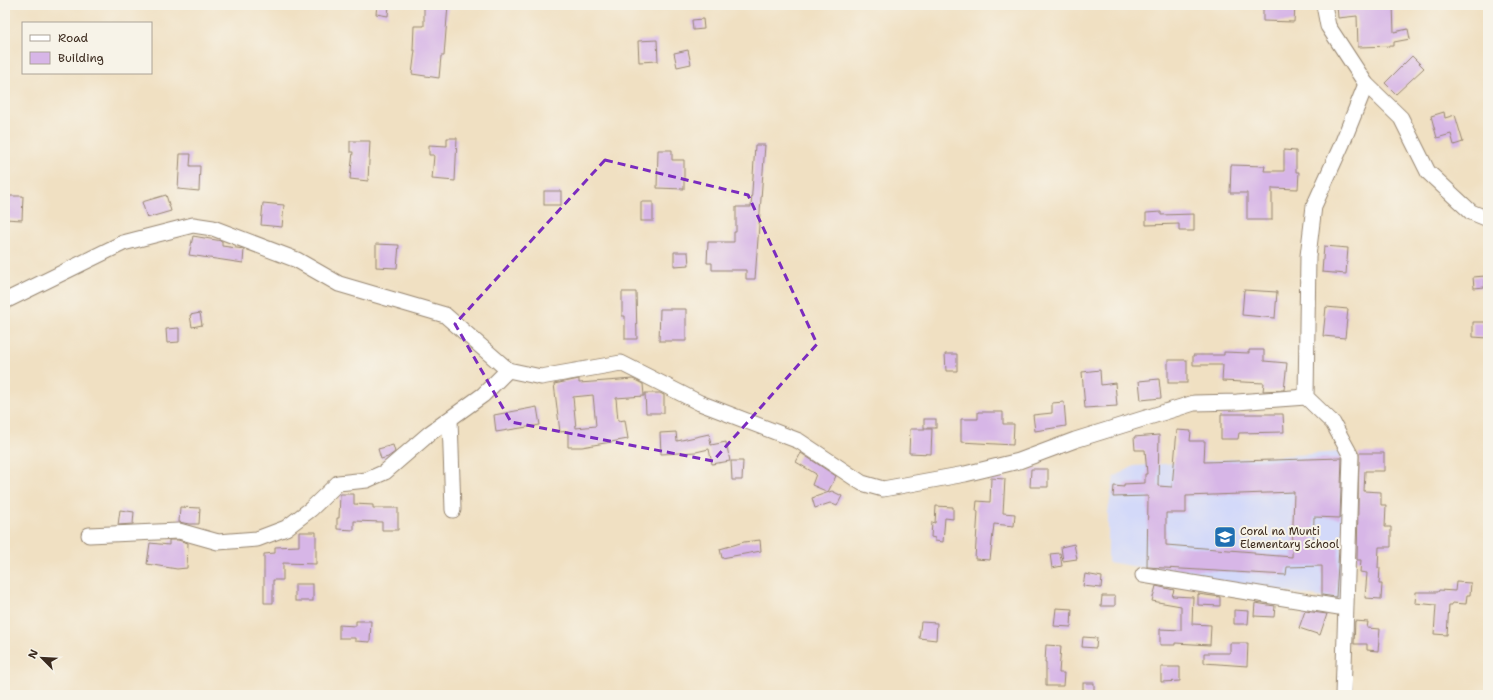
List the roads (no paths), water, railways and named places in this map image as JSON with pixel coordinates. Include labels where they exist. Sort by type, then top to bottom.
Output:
[{"type":"street","points":[[1324,5],[1328,26],[1366,84],[1401,118],[1428,172],[1471,212],[1488,219]]},
{"type":"street","points":[[1343,695],[1351,456],[1333,424],[1306,397],[1308,256],[1314,206],[1342,144],[1366,84]]},
{"type":"street","points":[[5,301],[123,243],[192,225],[214,228],[297,260],[339,284],[444,314],[508,370],[541,377],[621,363],[700,403],[799,441],[862,484],[884,489],[965,474],[1019,461],[1075,440],[1194,403],[1237,402],[1306,397]]},
{"type":"street","points":[[89,535],[179,531],[218,542],[257,539],[286,528],[311,508],[338,483],[367,480],[385,472],[483,394],[508,370]]},
{"type":"street","points":[[450,419],[453,510]]},
{"type":"street","points":[[1143,575],[1345,608]]},
{"type":"place","name":"Coral na Munti Elementary School","points":[[1225,537]]}]
